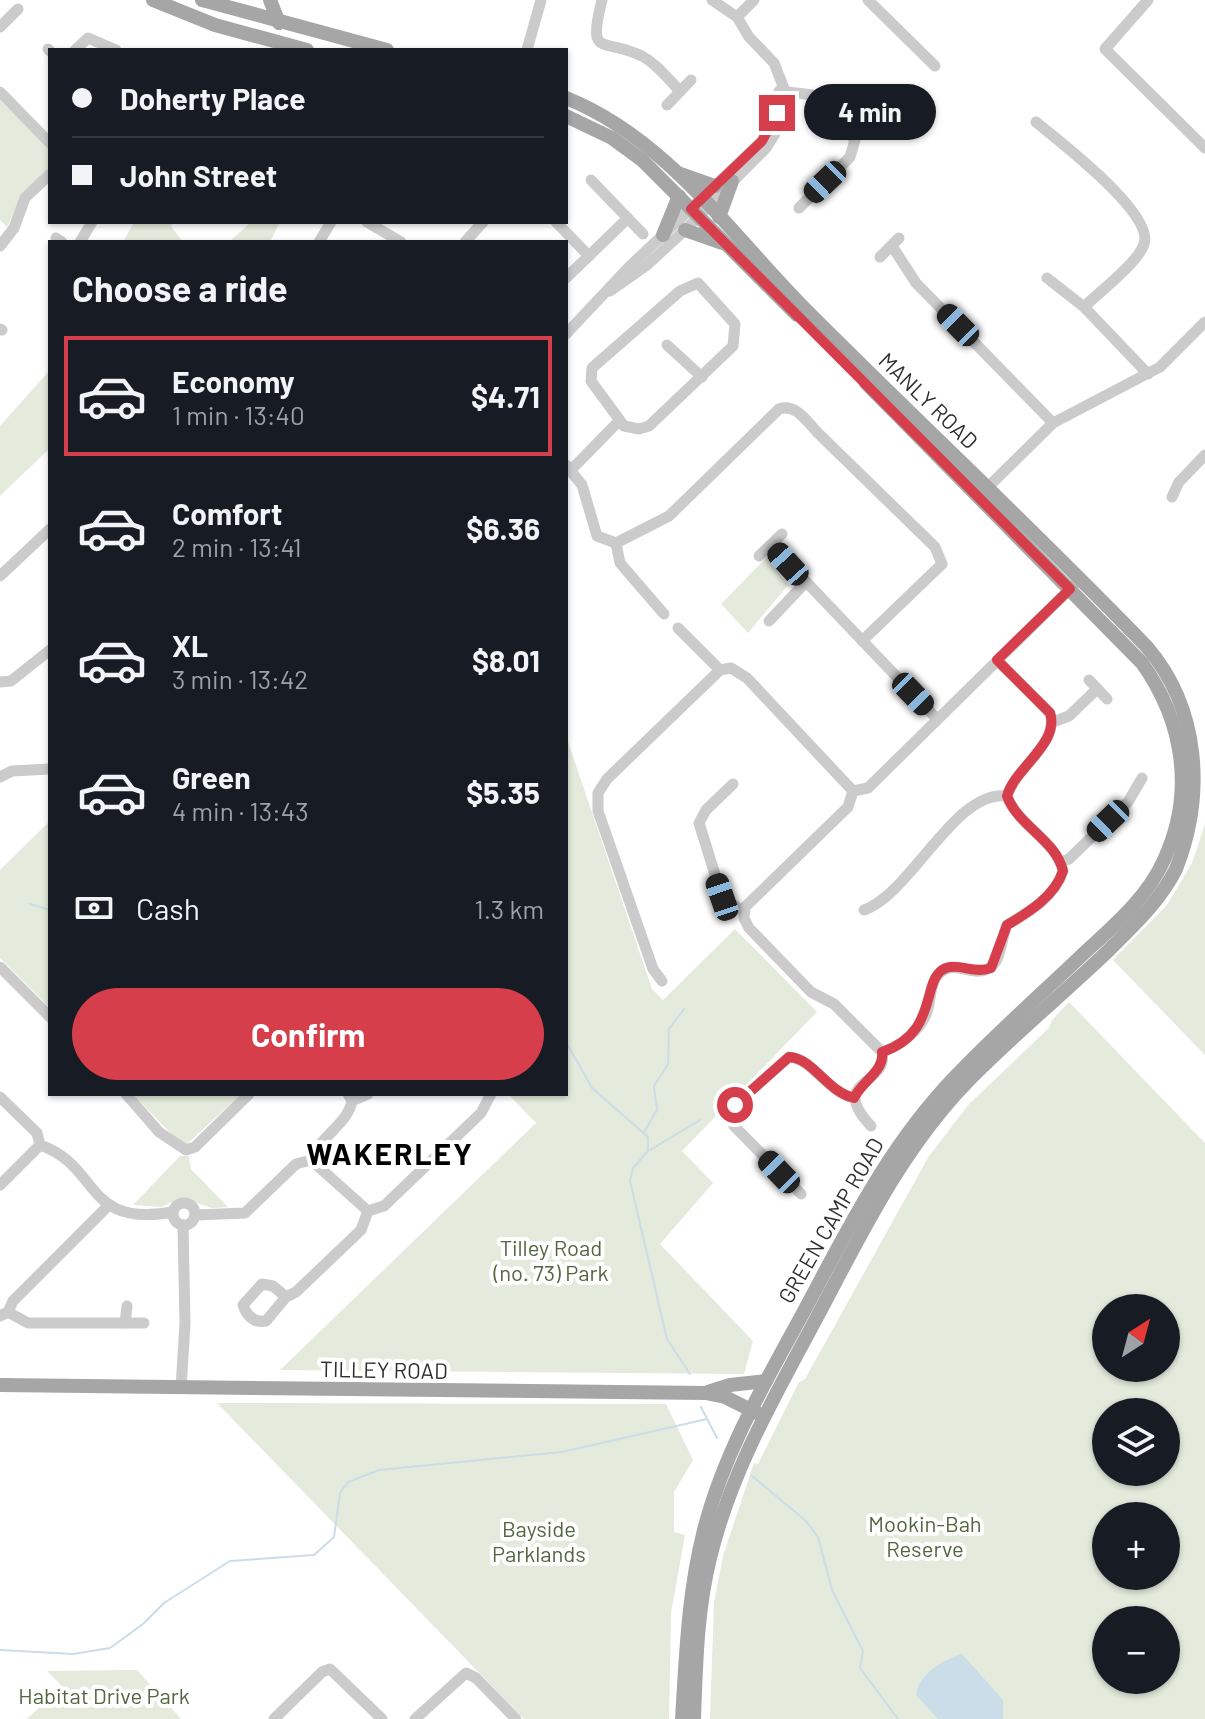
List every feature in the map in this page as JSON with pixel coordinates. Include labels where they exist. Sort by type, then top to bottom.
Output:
[{"type":"main road","points":[[153,0],[231,30],[299,48]]},
{"type":"main road","points":[[202,0],[238,6],[279,23],[379,48]]},
{"type":"main road","points":[[270,0],[279,23]]},
{"type":"main road","points":[[231,30],[238,6]]},
{"type":"main road","name":"MANLY ROAD","points":[[568,99],[625,129],[674,172],[727,244],[983,491]]},
{"type":"main road","name":"MANLY ROAD","points":[[568,117],[628,149],[679,196],[703,209],[1075,584],[1160,662],[1181,701],[1200,748],[1195,786]]},
{"type":"main road","points":[[674,172],[715,186]]},
{"type":"main road","points":[[703,209],[732,181]]},
{"type":"main road","points":[[663,235],[679,196]]},
{"type":"main road","points":[[685,230],[727,244]]},
{"type":"main road","name":"MANLY ROAD","points":[[1075,584],[1157,685],[1195,786],[1199,816]]},
{"type":"main road","name":"GREEN CAMP ROAD","points":[[694,1719],[699,1626],[710,1560],[730,1490],[766,1381],[863,1200],[899,1143],[974,1057],[1141,897],[1169,848],[1195,786]]},
{"type":"main road","name":"GREEN CAMP ROAD","points":[[682,1719],[685,1646],[695,1566],[713,1497],[757,1413],[913,1148],[966,1083],[1147,911],[1175,871],[1199,816]]},
{"type":"main road","points":[[706,1393],[730,1385],[766,1381]]},
{"type":"main road","name":"TILLEY ROAD","points":[[0,1385],[706,1393],[757,1413]]},
{"type":"street","points":[[530,48],[541,0]]},
{"type":"street","points":[[602,0],[594,31],[597,39],[605,46],[651,61],[680,91]]},
{"type":"street","points":[[712,0],[737,17],[749,37],[774,63],[785,113],[779,131],[732,181]]},
{"type":"street","points":[[737,17],[754,0]]},
{"type":"street","points":[[868,0],[935,66]]},
{"type":"street","points":[[1148,0],[1105,49],[1202,140]]},
{"type":"street","points":[[0,27],[18,9]]},
{"type":"street","points":[[77,48],[88,38],[111,48]]},
{"type":"street","points":[[667,105],[691,80]]},
{"type":"street","points":[[610,291],[647,265],[685,230],[703,209],[715,186],[769,132],[782,91]]},
{"type":"street","points":[[782,91],[813,95],[849,130],[855,143],[850,157],[799,208]]},
{"type":"street","points":[[0,92],[48,141]]},
{"type":"street","points":[[1036,122],[1116,193],[1143,223],[1146,231],[1142,250],[1084,307]]},
{"type":"street","points":[[4,242],[25,198],[48,176]]},
{"type":"street","points":[[591,180],[643,234]]},
{"type":"street","points":[[568,332],[663,235],[703,209]]},
{"type":"street","points":[[568,276],[628,218]]},
{"type":"street","points":[[370,224],[398,240]]},
{"type":"street","points":[[467,240],[479,224]]},
{"type":"street","points":[[558,224],[589,256]]},
{"type":"street","points":[[880,257],[895,242],[916,283],[1053,423]]},
{"type":"street","points":[[1047,278],[1084,307],[1148,374]]},
{"type":"street","points":[[698,283],[735,324],[736,335],[733,346],[702,377],[649,426],[629,428],[618,422],[591,381],[592,368],[680,291],[698,283]]},
{"type":"street","points":[[983,491],[1053,423],[1112,389],[1148,374],[1205,322]]},
{"type":"street","points":[[667,345],[702,377]]},
{"type":"street","points":[[618,422],[568,466],[582,485],[597,536],[616,543],[669,516],[786,407],[796,410],[935,547],[942,564],[862,641]]},
{"type":"street","points":[[1172,497],[1179,482],[1205,455]]},
{"type":"street","points":[[0,576],[48,531]]},
{"type":"street","points":[[759,556],[782,534]]},
{"type":"street","points":[[616,543],[620,563],[664,614]]},
{"type":"street","points":[[771,545],[937,719]]},
{"type":"street","points":[[769,621],[805,583]]},
{"type":"street","points":[[853,791],[868,788],[1075,584]]},
{"type":"street","points":[[678,628],[726,669],[747,678],[853,791]]},
{"type":"street","points":[[0,682],[11,681],[48,652]]},
{"type":"street","points":[[882,1052],[898,1045],[922,1022],[936,977],[942,970],[957,967],[984,971],[991,968],[1007,925],[1028,914],[1059,884],[1061,862],[1017,813],[1007,796],[1010,784],[1050,733],[1053,722],[1050,713],[997,660]]},
{"type":"street","points":[[662,981],[653,969],[596,801],[607,779],[726,669]]},
{"type":"street","points":[[1053,722],[1069,716],[1093,685],[1107,699]]},
{"type":"street","points":[[0,776],[12,771],[48,769]]},
{"type":"street","points":[[1061,862],[1069,859],[1128,802],[1142,778]]},
{"type":"street","points":[[733,784],[706,810],[699,823],[722,897],[744,912],[749,928],[811,992],[834,1004],[882,1052]]},
{"type":"street","points":[[744,912],[750,902],[848,807],[853,791]]},
{"type":"street","points":[[864,910],[878,905],[894,892],[909,877],[918,858],[971,808],[986,797],[1007,796]]},
{"type":"street","points":[[0,967],[48,1015]]},
{"type":"street","points":[[871,1126],[856,1110],[854,1098],[858,1088],[880,1067],[882,1052]]},
{"type":"street","points":[[801,1194],[734,1126],[731,1117],[735,1105],[789,1057],[802,1059],[839,1094],[854,1098]]},
{"type":"street","points":[[128,1096],[159,1132],[186,1150],[195,1147],[247,1096]]},
{"type":"street","points":[[368,1211],[384,1206],[481,1113],[490,1096]]},
{"type":"street","points":[[0,1097],[37,1133],[40,1145]]},
{"type":"street","points":[[311,1160],[316,1146],[350,1111],[350,1098]]},
{"type":"street","points":[[0,1185],[40,1145]]},
{"type":"street","points":[[40,1145],[56,1151],[107,1207],[127,1215],[156,1215],[173,1212],[184,1203],[193,1208],[195,1215],[191,1223],[183,1225],[174,1220],[173,1212]]},
{"type":"street","points":[[311,1160],[368,1211]]},
{"type":"street","points":[[195,1215],[245,1213],[296,1164],[311,1160]]},
{"type":"street","points":[[107,1207],[13,1301],[4,1314],[28,1323],[144,1323]]},
{"type":"street","points":[[286,1297],[296,1292],[361,1230],[368,1211]]},
{"type":"street","points":[[181,1388],[185,1324],[183,1225]]},
{"type":"street","points":[[125,1323],[127,1306]]},
{"type":"street","points":[[274,1719],[322,1672],[330,1669],[382,1719]]},
{"type":"street","points":[[415,1719],[466,1673],[476,1678],[516,1719]]},
{"type":"green space","points":[[0,100],[48,148],[48,170],[22,195],[7,227],[0,220]]},
{"type":"green space","points":[[133,224],[172,224],[182,240],[124,240]]},
{"type":"green space","points":[[249,224],[279,224],[271,240],[231,240]]},
{"type":"green space","points":[[48,372],[48,450],[0,496],[0,426]]},
{"type":"green space","points":[[767,557],[788,585],[748,633],[721,604]]},
{"type":"green space","name":"Tilley Road (no. 73) Park","points":[[568,742],[652,989],[663,1000],[735,929],[817,1012],[682,1151],[713,1183],[660,1244],[753,1341],[744,1374],[280,1370],[536,1123],[510,1096],[568,1096]]},
{"type":"green space","points":[[48,823],[48,1006],[0,958],[0,870]]},
{"type":"green space","points":[[1205,824],[1205,1055],[1113,960],[1167,905],[1192,863]]},
{"type":"green space","name":"Mookin-Bah Reserve","points":[[1069,1002],[1205,1143],[1205,1719],[710,1719],[714,1602],[723,1556],[754,1463],[758,1464],[799,1382],[805,1379],[929,1156],[969,1104],[1049,1028],[1052,1020]]},
{"type":"green space","points":[[135,1096],[239,1096],[187,1144],[180,1143]]},
{"type":"green space","points":[[180,1156],[189,1156],[191,1169],[228,1207],[212,1208],[181,1198],[161,1207],[133,1205]]},
{"type":"green space","name":"Bayside Parklands","points":[[217,1403],[666,1404],[693,1460],[674,1492],[674,1532],[685,1535],[671,1613],[669,1719],[524,1719]]},
{"type":"green space","name":"Habitat Drive Park","points":[[137,1670],[181,1719],[27,1719],[62,1686],[47,1671]]},
{"type":"water","points":[[962,1654],[1003,1700],[1003,1719],[938,1719],[916,1695],[926,1674]]},
{"type":"waterway","points":[[30,904],[48,909]]},
{"type":"waterway","points":[[644,1132],[657,1110],[654,1086],[668,1064],[669,1029],[684,1009]]},
{"type":"waterway","points":[[568,1046],[592,1088],[648,1137],[648,1151],[633,1168],[630,1181],[667,1339],[690,1374]]},
{"type":"waterway","points":[[650,1150],[700,1120]]},
{"type":"waterway","points":[[701,1407],[717,1438]]},
{"type":"waterway","points":[[0,1650],[73,1654],[110,1648],[143,1624],[164,1603],[230,1561],[314,1555],[334,1537],[340,1493],[348,1482],[379,1470],[562,1452],[707,1419]]},
{"type":"waterway","points":[[751,1475],[806,1521],[818,1537],[832,1590],[863,1651],[860,1668],[898,1719]]},
{"type":"district","name":"WAKERLEY","points":[[390,1153]]},
{"type":"route","points":[[735,1105],[783,1059],[789,1057],[802,1059],[831,1089],[854,1098],[858,1088],[880,1067],[882,1052],[898,1045],[922,1022],[936,977],[942,970],[957,967],[984,971],[991,968],[998,957],[1007,925],[1028,914],[1059,884],[1063,871],[1061,862],[1017,813],[1007,796],[1010,784],[1050,733],[1053,722],[1050,713],[997,660],[1070,589],[691,209],[762,141],[777,113]]}]
